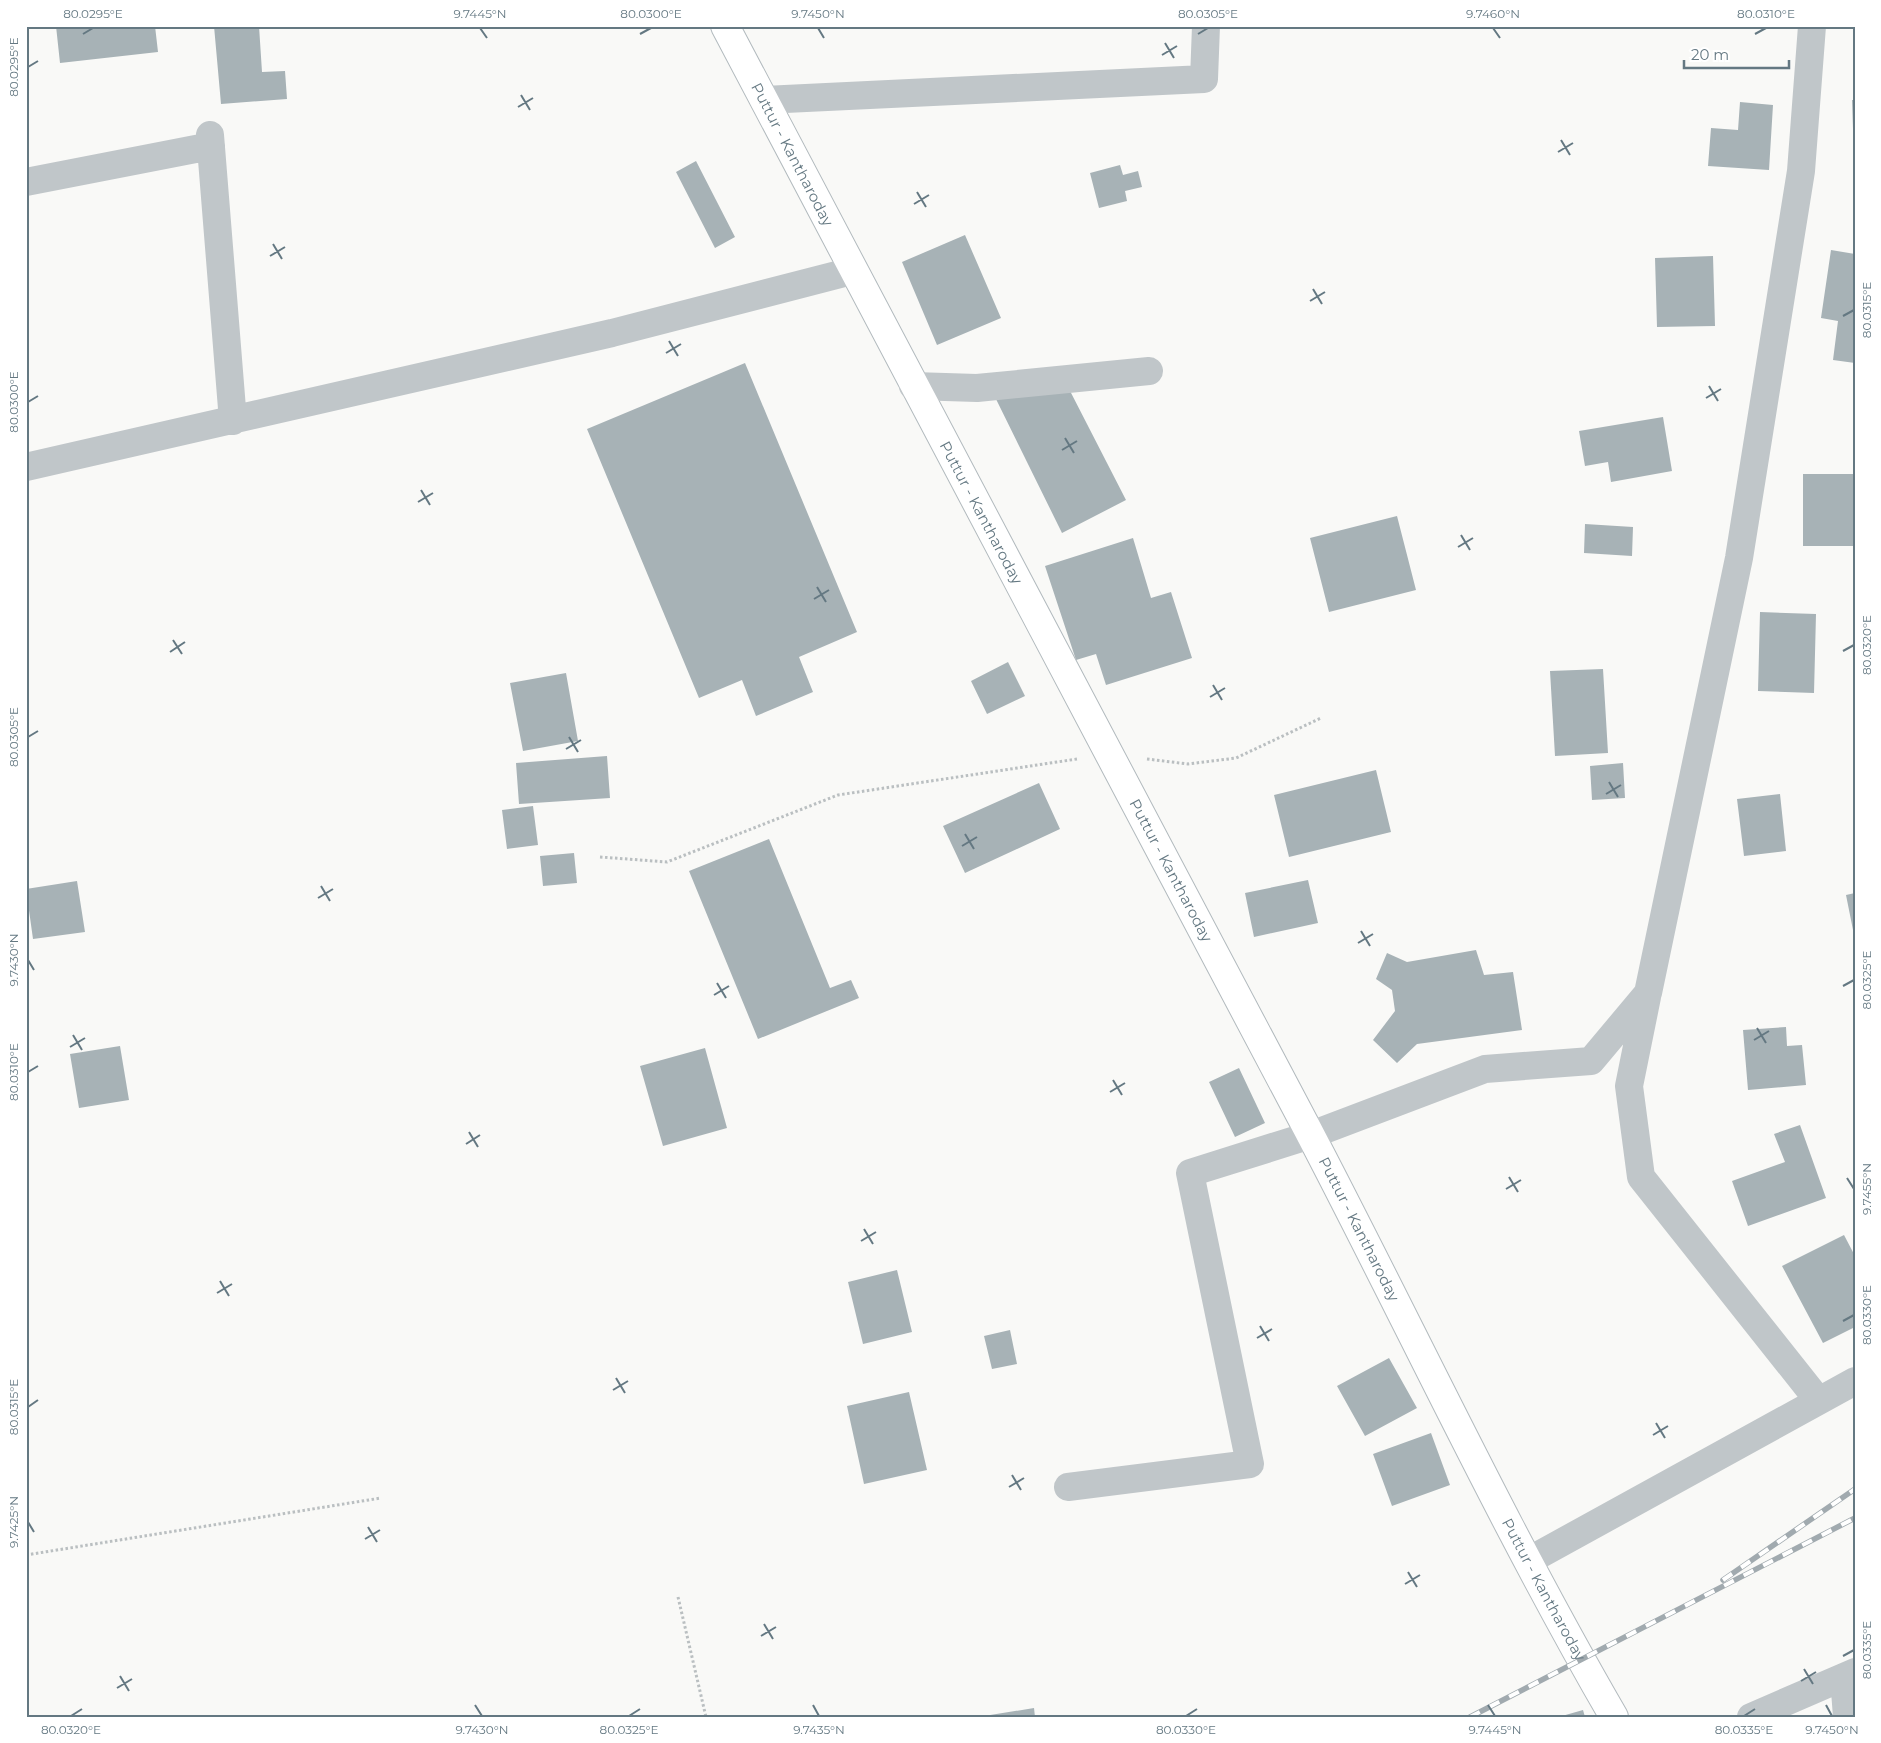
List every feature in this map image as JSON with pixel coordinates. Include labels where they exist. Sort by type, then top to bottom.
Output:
[{"type":"main road","name":"Puttur - Kantharoday","points":[[726,26],[852,272],[1311,1135],[1528,1561],[1614,1717]]},
{"type":"street","points":[[764,100],[1204,79],[1206,26]]},
{"type":"street","points":[[1812,26],[1801,171],[1739,558],[1629,1086],[1641,1177],[1818,1400]]},
{"type":"street","points":[[26,182],[211,141],[233,421]]},
{"type":"street","points":[[26,467],[612,333],[852,272]]},
{"type":"street","points":[[913,386],[977,388],[1149,371]]},
{"type":"street","points":[[1068,1487],[1250,1464],[1190,1174],[1311,1135],[1485,1069],[1591,1061],[1648,993]]},
{"type":"street","points":[[1528,1561],[1855,1381]]},
{"type":"street","points":[[1751,1717],[1850,1675],[1847,1717]]},
{"type":"path","points":[[600,857],[668,862],[838,796],[1109,754],[1188,764],[1236,758],[1321,718]]},
{"type":"path","points":[[26,1555],[381,1498]]},
{"type":"path","points":[[678,1597],[706,1717]]},
{"type":"building","points":[[56,26],[155,26],[158,52],[60,63]]},
{"type":"building","points":[[214,26],[259,26],[262,72],[285,71],[287,99],[221,104]]},
{"type":"building","points":[[1852,100],[1855,100],[1855,129],[1853,129]]},
{"type":"building","points":[[1740,102],[1773,105],[1769,170],[1708,166],[1711,128],[1738,130]]},
{"type":"building","points":[[696,161],[735,237],[715,248],[676,172]]},
{"type":"building","points":[[1120,165],[1123,175],[1138,171],[1142,187],[1125,191],[1127,201],[1099,208],[1090,173]]},
{"type":"building","points":[[965,235],[1001,318],[937,345],[902,262]]},
{"type":"building","points":[[1831,250],[1855,254],[1855,363],[1833,360],[1838,321],[1821,318]]},
{"type":"building","points":[[1713,256],[1715,326],[1657,327],[1655,258]]},
{"type":"building","points":[[745,363],[857,632],[799,657],[813,692],[756,716],[742,680],[699,698],[587,429]]},
{"type":"building","points":[[1068,387],[1126,500],[1062,533],[994,395]]},
{"type":"building","points":[[1663,417],[1672,471],[1611,482],[1608,462],[1585,466],[1579,431]]},
{"type":"building","points":[[1803,474],[1855,474],[1855,546],[1803,546]]},
{"type":"building","points":[[1397,516],[1416,590],[1329,612],[1310,538]]},
{"type":"building","points":[[1585,524],[1633,527],[1632,556],[1584,553]]},
{"type":"building","points":[[1133,538],[1151,598],[1171,592],[1192,658],[1106,685],[1096,654],[1076,660],[1045,566]]},
{"type":"building","points":[[1760,612],[1816,614],[1814,693],[1758,691]]},
{"type":"building","points":[[1008,662],[1025,696],[987,714],[971,681]]},
{"type":"building","points":[[1603,669],[1608,753],[1555,756],[1550,671]]},
{"type":"building","points":[[566,673],[578,741],[523,751],[510,683]]},
{"type":"building","points":[[607,756],[610,798],[519,804],[516,763]]},
{"type":"building","points":[[1623,763],[1625,798],[1592,800],[1590,766]]},
{"type":"building","points":[[1376,770],[1391,832],[1289,857],[1274,795]]},
{"type":"building","points":[[1039,783],[1060,829],[965,873],[943,826]]},
{"type":"building","points":[[1780,794],[1786,851],[1744,856],[1737,799]]},
{"type":"building","points":[[533,806],[538,845],[507,849],[502,810]]},
{"type":"building","points":[[769,839],[830,988],[851,980],[859,998],[758,1039],[689,871]]},
{"type":"building","points":[[574,853],[577,883],[543,886],[540,856]]},
{"type":"building","points":[[1308,880],[1318,923],[1254,937],[1245,893]]},
{"type":"building","points":[[77,881],[85,932],[33,939],[26,889]]},
{"type":"building","points":[[1855,893],[1855,935],[1854,935],[1846,895]]},
{"type":"building","points":[[1476,950],[1484,975],[1513,972],[1522,1030],[1417,1044],[1397,1063],[1373,1040],[1395,1011],[1392,990],[1376,979],[1387,953],[1407,962]]},
{"type":"building","points":[[1786,1027],[1787,1046],[1802,1045],[1806,1085],[1748,1090],[1743,1030]]},
{"type":"building","points":[[120,1046],[129,1100],[79,1108],[70,1054]]},
{"type":"building","points":[[705,1048],[727,1128],[663,1146],[640,1066]]},
{"type":"building","points":[[1239,1068],[1265,1123],[1235,1137],[1209,1082]]},
{"type":"building","points":[[1800,1125],[1826,1198],[1748,1226],[1732,1181],[1785,1162],[1774,1134]]},
{"type":"building","points":[[1844,1235],[1855,1256],[1855,1327],[1823,1343],[1782,1266]]},
{"type":"building","points":[[897,1270],[912,1332],[863,1344],[848,1282]]},
{"type":"building","points":[[1010,1330],[1017,1364],[992,1369],[984,1336]]},
{"type":"building","points":[[1389,1358],[1417,1408],[1365,1436],[1337,1386]]},
{"type":"building","points":[[909,1392],[927,1470],[864,1484],[847,1406]]},
{"type":"building","points":[[1431,1433],[1450,1485],[1392,1506],[1373,1454]]},
{"type":"building","points":[[1034,1708],[1035,1717],[984,1717],[984,1716]]},
{"type":"building","points":[[1583,1710],[1585,1717],[1562,1717],[1562,1716]]},
{"type":"railway","points":[[1723,1580],[1855,1489]]},
{"type":"railway","points":[[1470,1717],[1855,1518]]}]
